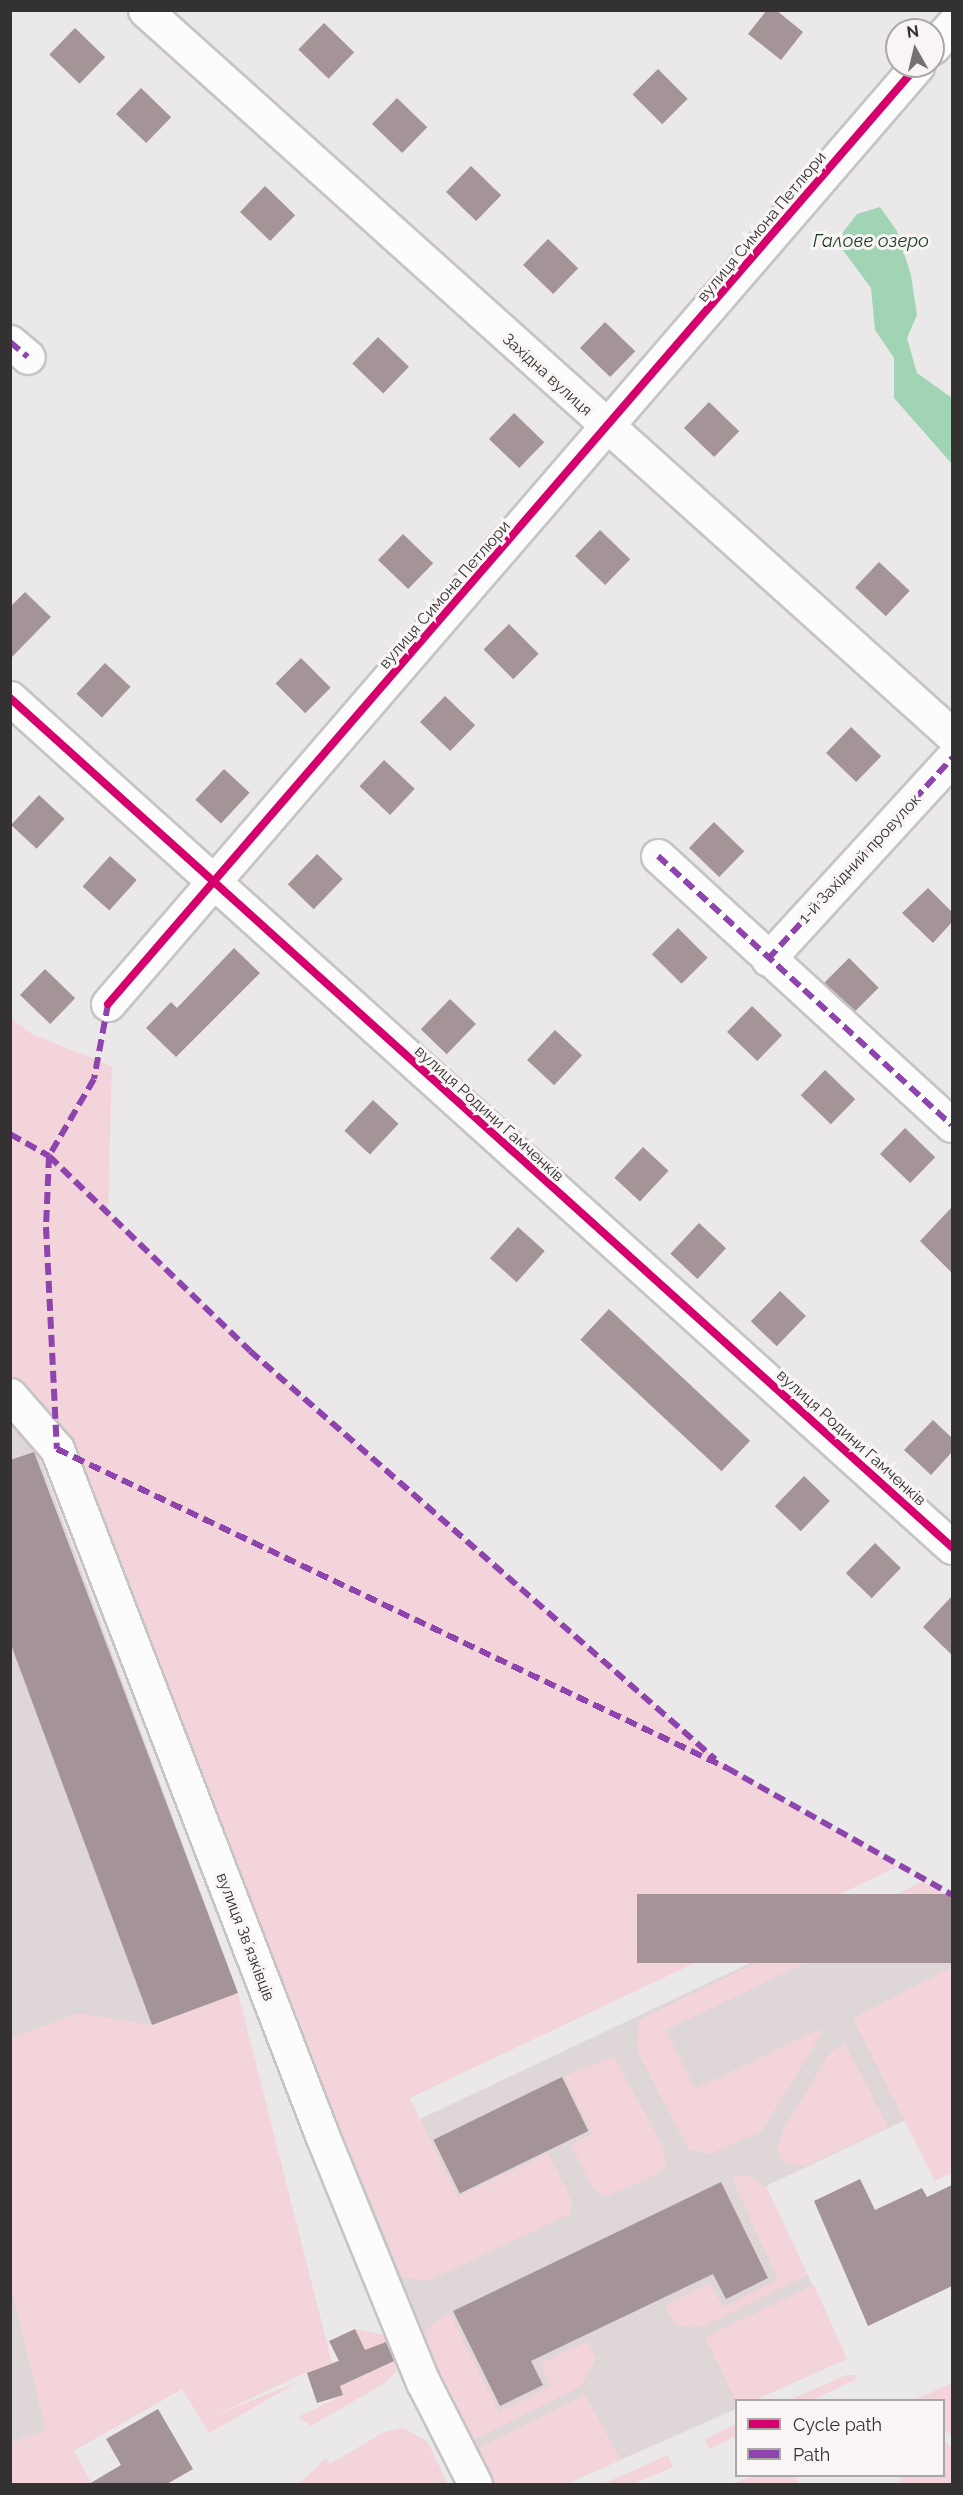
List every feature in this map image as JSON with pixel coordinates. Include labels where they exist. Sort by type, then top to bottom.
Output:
[{"type":"street","name":"Західна вулиця","points":[[149,12],[607,429],[952,735]]},
{"type":"street","name":"вулиця Симона Петлюри","points":[[108,1004],[607,429],[907,78]]},
{"type":"street","name":"вулиця Родини Гамченків","points":[[10,698],[211,883],[952,1546]]},
{"type":"street","name":"1-й Західний провулок","points":[[768,959],[952,758]]},
{"type":"street","points":[[658,856],[952,1125]]},
{"type":"street","name":"вулиця Звʼязківців","points":[[10,1395],[57,1449],[322,2135],[423,2382],[475,2484]]},
{"type":"shaded area","points":[[10,1018],[32,1034],[112,1066],[108,1213],[250,1351],[727,1768],[897,1867],[410,2098],[458,2197],[548,2153],[572,2201],[570,2214],[428,2281],[402,2277],[57,1449],[11,1395]]},
{"type":"shaded area","points":[[10,1417],[37,1451],[238,1993],[10,2083]]},
{"type":"shaded area","points":[[922,1882],[946,1895],[952,1908],[952,2098],[766,2186],[847,2359],[756,2399],[735,2399],[735,2409],[566,2484],[494,2484],[424,2345],[350,2152]]},
{"type":"shaded area","points":[[922,1882],[946,1895],[666,2030],[695,2089],[820,2029],[822,2033],[761,2132],[709,2154],[689,2150],[637,2051],[639,2020]]},
{"type":"shaded area","points":[[952,1967],[952,2173],[935,2181],[853,2018]]},
{"type":"shaded area","points":[[238,1993],[332,2363],[338,2360],[349,2382],[374,2370],[355,2329],[390,2336],[396,2371],[385,2383],[311,2426],[298,2417],[343,2395],[307,2372],[211,2417],[300,2381],[209,2433],[182,2389],[74,2451],[92,2484],[11,2484],[10,2444],[46,2430],[11,2287],[11,2038],[78,2013],[152,2025]]},
{"type":"shaded area","points":[[845,2044],[888,2127],[805,2166],[785,2163],[777,2149],[784,2128],[831,2051]]},
{"type":"shaded area","points":[[614,2057],[663,2146],[666,2164],[660,2173],[604,2197],[591,2185],[571,2145],[592,2134],[564,2076]]},
{"type":"shaded area","points":[[745,2174],[766,2187],[808,2275],[702,2327],[675,2325],[665,2306],[710,2283],[723,2307],[778,2280],[732,2178]]},
{"type":"shaded area","points":[[814,2285],[847,2359],[756,2399],[735,2399],[705,2337]]},
{"type":"shaded area","points":[[11,2287],[46,2430],[11,2443]]},
{"type":"shaded area","points":[[449,2312],[499,2412],[551,2386],[540,2364],[587,2341],[596,2359],[581,2386],[471,2441],[424,2345],[426,2330]]},
{"type":"shaded area","points":[[846,2375],[856,2375],[855,2380],[814,2399],[792,2399]]},
{"type":"shaded area","points":[[952,2383],[952,2436],[945,2430],[945,2399],[916,2399]]},
{"type":"shaded area","points":[[585,2395],[621,2460],[566,2484],[494,2484],[475,2450]]},
{"type":"shaded area","points":[[735,2424],[735,2436],[709,2449],[705,2439]]},
{"type":"shaded area","points":[[403,2428],[427,2441],[448,2484],[299,2484],[326,2458],[330,2464],[384,2432]]},
{"type":"shaded area","points":[[945,2441],[952,2448],[952,2484],[900,2484],[900,2477],[945,2477]]},
{"type":"shaded area","points":[[668,2455],[673,2467],[633,2484],[603,2484]]},
{"type":"shaded area","points":[[750,2477],[796,2477],[798,2484],[732,2484]]},
{"type":"water","name":"Галове озеро","points":[[880,207],[897,231],[911,275],[917,315],[907,338],[917,373],[952,398],[952,464],[894,398],[894,358],[875,330],[871,288],[842,249],[843,232],[857,214]]},
{"type":"building","points":[[767,10],[776,10],[803,32],[781,60],[748,34]]},
{"type":"building","points":[[324,23],[354,52],[329,79],[298,50]]},
{"type":"building","points":[[75,28],[105,57],[80,84],[49,55]]},
{"type":"building","points":[[658,69],[688,99],[662,124],[633,94]]},
{"type":"building","points":[[141,88],[171,117],[146,143],[116,114]]},
{"type":"building","points":[[397,98],[427,127],[402,153],[372,124]]},
{"type":"building","points":[[471,166],[501,195],[476,221],[446,192]]},
{"type":"building","points":[[265,186],[295,215],[270,241],[240,212]]},
{"type":"building","points":[[548,239],[578,268],[553,294],[523,265]]},
{"type":"building","points":[[605,322],[635,351],[610,377],[580,348]]},
{"type":"building","points":[[378,337],[409,367],[383,393],[352,364]]},
{"type":"building","points":[[709,402],[739,431],[714,457],[684,428]]},
{"type":"building","points":[[514,413],[544,442],[519,468],[489,439]]},
{"type":"building","points":[[600,530],[630,559],[605,585],[575,556]]},
{"type":"building","points":[[403,534],[433,563],[408,589],[378,560]]},
{"type":"building","points":[[879,562],[910,591],[886,616],[855,588]]},
{"type":"building","points":[[25,592],[51,617],[10,659],[10,607]]},
{"type":"building","points":[[509,624],[539,654],[513,679],[484,649]]},
{"type":"building","points":[[301,658],[331,688],[305,713],[276,683]]},
{"type":"building","points":[[105,663],[131,687],[102,718],[76,694]]},
{"type":"building","points":[[445,696],[475,725],[450,751],[420,722]]},
{"type":"building","points":[[851,727],[881,756],[856,782],[826,753]]},
{"type":"building","points":[[384,760],[415,789],[390,815],[359,786]]},
{"type":"building","points":[[224,769],[250,793],[221,824],[195,800]]},
{"type":"building","points":[[39,795],[65,819],[37,849],[11,825]]},
{"type":"building","points":[[714,822],[744,851],[719,877],[689,848]]},
{"type":"building","points":[[317,854],[343,879],[314,909],[288,884]]},
{"type":"building","points":[[110,856],[137,880],[109,911],[83,886]]},
{"type":"building","points":[[928,888],[952,912],[952,922],[933,943],[902,913]]},
{"type":"building","points":[[678,928],[708,958],[682,984],[652,954]]},
{"type":"building","points":[[234,948],[260,973],[176,1057],[146,1028],[171,1002],[177,1008]]},
{"type":"building","points":[[849,958],[879,988],[854,1012],[824,983]]},
{"type":"building","points":[[45,969],[75,998],[50,1024],[20,995]]},
{"type":"building","points":[[450,999],[476,1024],[447,1054],[421,1029]]},
{"type":"building","points":[[752,1006],[782,1035],[757,1061],[727,1032]]},
{"type":"building","points":[[555,1030],[582,1055],[554,1085],[527,1060]]},
{"type":"building","points":[[825,1070],[855,1099],[831,1124],[801,1095]]},
{"type":"building","points":[[373,1100],[399,1124],[370,1155],[344,1131]]},
{"type":"building","points":[[905,1128],[935,1157],[910,1183],[880,1154]]},
{"type":"building","points":[[643,1147],[669,1171],[640,1202],[614,1178]]},
{"type":"building","points":[[952,1207],[952,1273],[920,1241]]},
{"type":"building","points":[[699,1223],[726,1248],[697,1279],[670,1254]]},
{"type":"building","points":[[518,1227],[545,1251],[517,1282],[490,1258]]},
{"type":"building","points":[[780,1291],[806,1316],[777,1346],[751,1321]]},
{"type":"building","points":[[609,1309],[750,1441],[722,1471],[580,1340]]},
{"type":"building","points":[[933,1420],[952,1438],[952,1452],[931,1475],[904,1450]]},
{"type":"building","points":[[34,1452],[238,1993],[152,2025],[10,1642],[10,1460]]},
{"type":"building","points":[[804,1476],[830,1501],[801,1531],[775,1506]]},
{"type":"building","points":[[875,1543],[901,1568],[872,1598],[846,1573]]},
{"type":"building","points":[[952,1596],[952,1655],[923,1627]]},
{"type":"building","points":[[637,1894],[952,1894],[952,1963],[637,1963]]},
{"type":"building","points":[[562,2077],[588,2131],[460,2194],[433,2140]]},
{"type":"building","points":[[860,2179],[875,2210],[922,2188],[927,2197],[952,2185],[952,2286],[868,2326],[814,2201]]},
{"type":"building","points":[[721,2182],[768,2278],[726,2299],[713,2274],[531,2361],[543,2385],[500,2406],[453,2311]]},
{"type":"building","points":[[355,2329],[365,2350],[386,2342],[394,2361],[340,2386],[343,2395],[317,2403],[307,2373],[339,2361],[329,2341]]},
{"type":"building","points":[[158,2409],[193,2469],[167,2484],[89,2484],[121,2465],[106,2439]]},
{"type":"marked path","points":[[10,342],[28,357]]},
{"type":"marked path","points":[[768,959],[952,758]]},
{"type":"marked path","points":[[658,856],[952,1125]]},
{"type":"marked path","points":[[108,1004],[94,1079],[49,1156],[46,1227],[57,1449],[727,1768],[952,1895]]},
{"type":"marked path","points":[[10,1134],[49,1156],[250,1351],[715,1759]]},
{"type":"cycle path","points":[[108,1004],[907,78]]},
{"type":"cycle path","points":[[10,698],[952,1547]]}]
